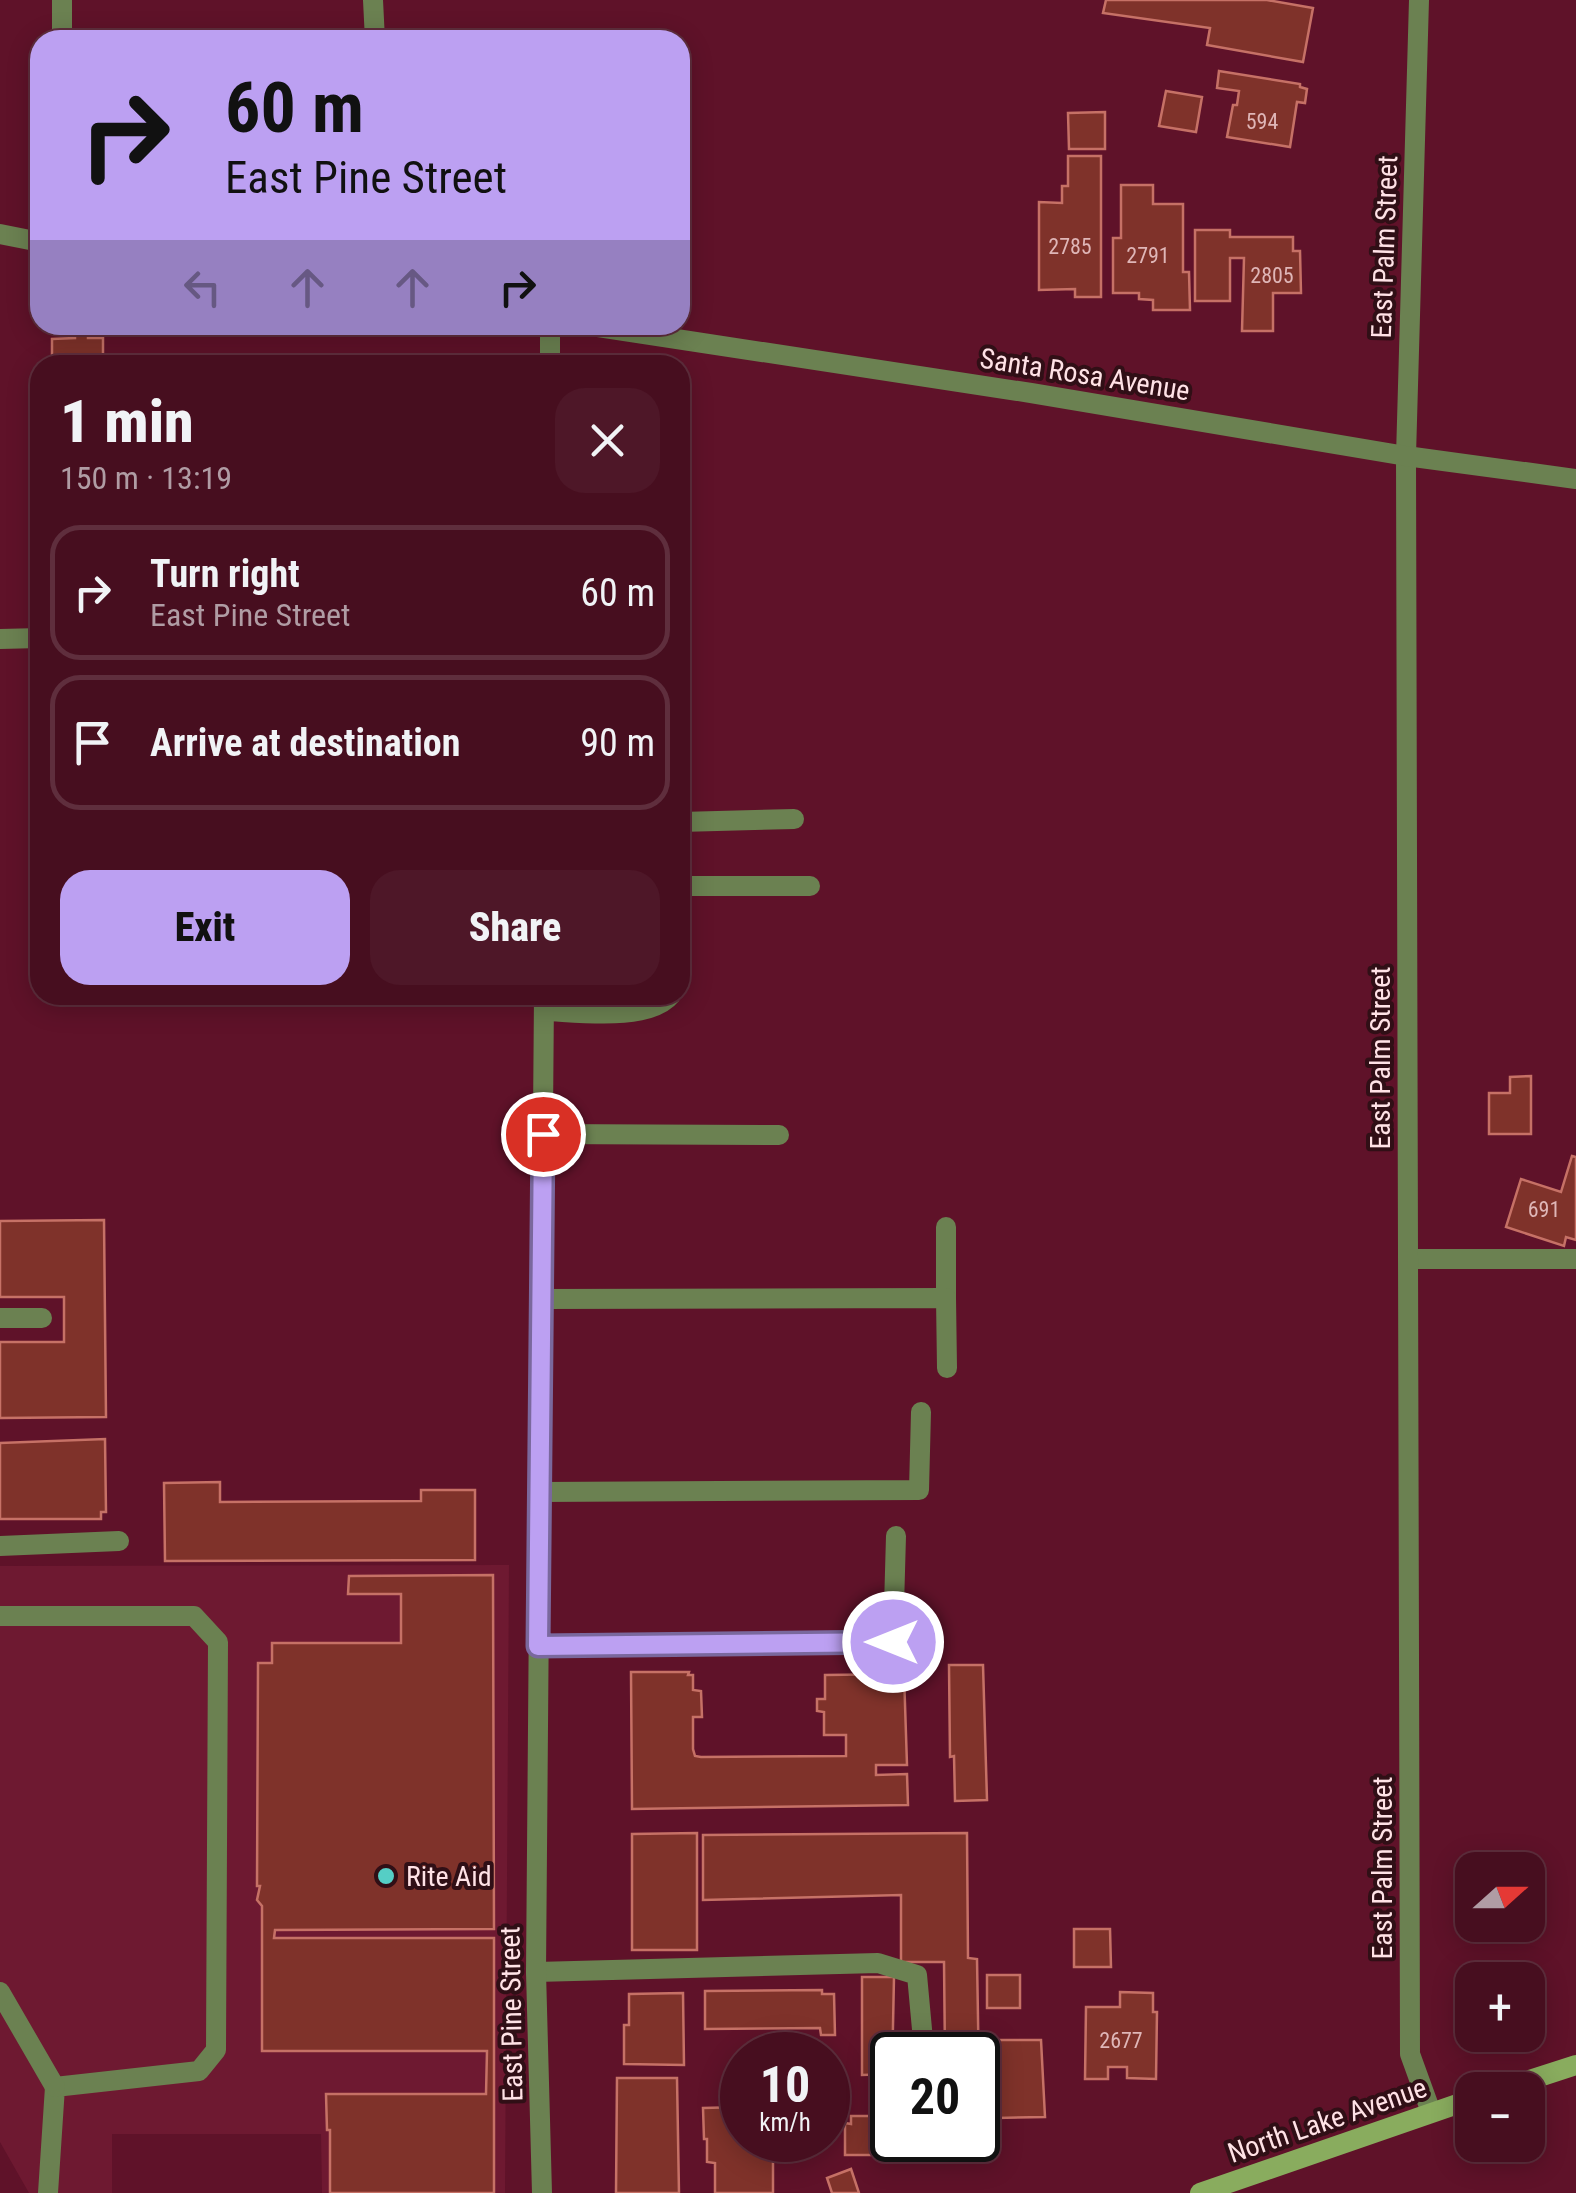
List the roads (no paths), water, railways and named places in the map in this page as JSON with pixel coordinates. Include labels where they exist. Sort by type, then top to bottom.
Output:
[{"type":"main road","points":[[1545,2075],[1576,2065]]},
{"type":"main road","name":"North Lake Avenue","points":[[1200,2193],[1455,2104]]},
{"type":"street","points":[[62,0],[62,30]]},
{"type":"street","points":[[373,0],[374,30]]},
{"type":"street","name":"East Palm Street","points":[[1419,0],[1406,456],[1410,2054],[1431,2112]]},
{"type":"street","points":[[0,234],[30,240]]},
{"type":"street","name":"Santa Rosa Avenue","points":[[652,335],[1031,392],[1406,456],[1576,478]]},
{"type":"street","points":[[0,639],[30,638]]},
{"type":"street","points":[[690,822],[794,820]]},
{"type":"street","points":[[690,886],[810,886]]},
{"type":"street","name":"East Pine Street","points":[[542,2193],[536,1972],[544,1005]]},
{"type":"street","points":[[564,1005],[634,1012],[659,1005]]},
{"type":"street","points":[[543,1134],[779,1135]]},
{"type":"street","points":[[946,1227],[947,1368]]},
{"type":"street","points":[[1408,1259],[1576,1259]]},
{"type":"street","points":[[541,1299],[946,1298]]},
{"type":"street","points":[[0,1318],[42,1318]]},
{"type":"street","points":[[540,1492],[919,1490],[922,1412]]},
{"type":"street","points":[[538,1646],[893,1642],[896,1536]]},
{"type":"street","points":[[0,1546],[119,1541]]},
{"type":"street","points":[[0,1616],[194,1616],[218,1642],[216,2050],[199,2071],[55,2087]]},
{"type":"street","points":[[536,1972],[878,1963],[918,1975],[922,2032]]},
{"type":"street","points":[[0,1992],[55,2087],[48,2193]]},
{"type":"place","name":"Rite Aid","points":[[386,1876]]}]
